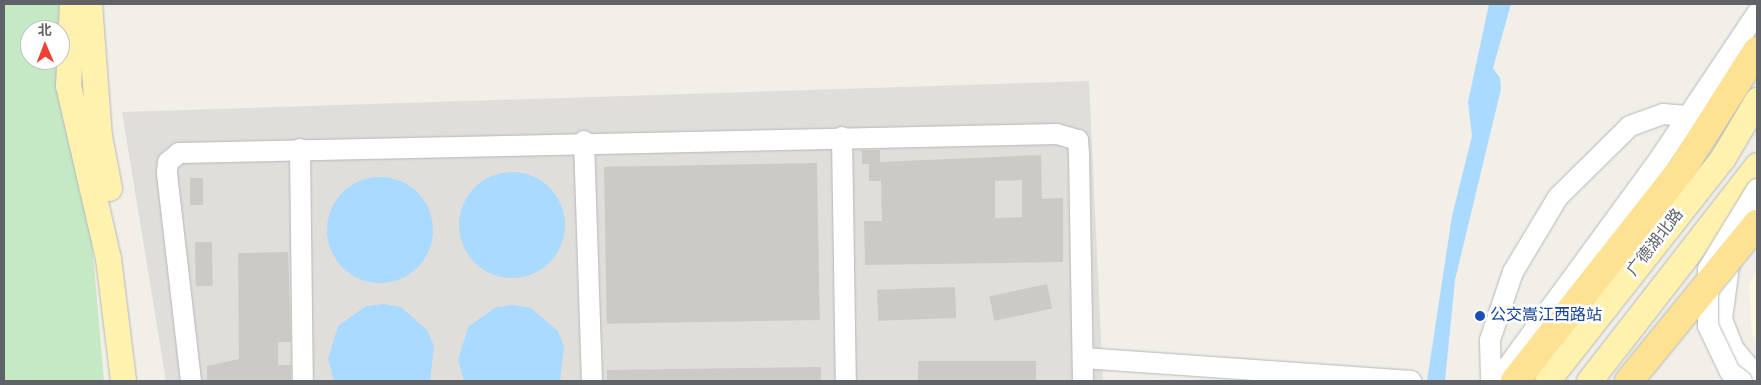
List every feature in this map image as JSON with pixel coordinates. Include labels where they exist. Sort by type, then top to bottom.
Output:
[{"type":"highway","points":[[1515,381],[1682,169],[1757,51]]},
{"type":"highway","points":[[1629,381],[1757,224]]},
{"type":"main road","points":[[72,4],[68,85],[108,258],[123,381]]},
{"type":"main road","points":[[89,4],[99,136],[121,254],[137,381]]},
{"type":"main road","name":"广德湖北路","points":[[1547,381],[1722,159],[1757,100]]},
{"type":"main road","points":[[1589,381],[1757,165]]},
{"type":"street","points":[[1497,381],[1757,13]]},
{"type":"street","points":[[1491,381],[1490,340],[1503,298],[1513,272],[1558,197],[1630,126],[1663,114],[1686,116]]},
{"type":"street","points":[[191,381],[168,162],[179,153],[193,150],[584,141],[1057,134],[1078,140],[1083,381]]},
{"type":"street","points":[[842,137],[846,381]]},
{"type":"street","points":[[584,141],[592,381]]},
{"type":"street","points":[[300,149],[303,381]]},
{"type":"street","points":[[1742,381],[1730,372],[1708,326],[1708,269],[1757,189]]},
{"type":"street","points":[[1757,209],[1730,258],[1722,319],[1733,348],[1757,377]]},
{"type":"street","points":[[1083,358],[1411,381]]},
{"type":"shaded area","points":[[1089,81],[1103,381],[166,381],[122,112]]},
{"type":"shaded area","points":[[1757,269],[1757,340],[1752,334],[1749,285]]},
{"type":"green space","points":[[4,4],[60,4],[60,20],[20,20],[20,70],[61,70],[90,219],[104,381],[4,381]]},
{"type":"water","points":[[1489,4],[1511,4],[1493,68],[1500,78],[1501,89],[1455,280],[1445,381],[1427,381],[1452,216],[1472,136],[1468,102]]},
{"type":"water","points":[[512,172],[532,176],[549,188],[561,205],[565,225],[561,245],[549,262],[532,274],[512,278],[492,274],[475,262],[463,245],[459,225],[463,205],[475,188],[492,176]]},
{"type":"water","points":[[380,177],[400,181],[417,193],[429,210],[433,230],[429,250],[417,267],[400,279],[380,283],[360,279],[343,267],[331,250],[327,230],[331,210],[343,193],[360,181]]},
{"type":"water","points":[[384,304],[401,307],[427,330],[434,346],[430,381],[334,381],[328,359],[338,326],[366,306]]},
{"type":"water","points":[[514,305],[531,308],[558,331],[564,347],[560,381],[464,381],[458,360],[468,327],[496,307]]},
{"type":"building","points":[[862,150],[880,150],[880,162],[1041,155],[1042,199],[1063,198],[1063,262],[865,265],[864,221],[882,221],[881,181],[869,181],[869,164],[862,164]],"holes":[[[1022,180],[1022,217],[995,218],[995,181]]]},
{"type":"building","points":[[817,163],[820,320],[607,324],[604,167]]},
{"type":"building","points":[[190,178],[203,178],[203,205],[190,205]]},
{"type":"building","points":[[195,242],[212,242],[213,286],[196,286]]},
{"type":"building","points":[[288,252],[291,342],[278,342],[278,365],[291,365],[291,381],[207,381],[207,366],[239,359],[238,253]]},
{"type":"building","points":[[1047,284],[1052,308],[994,321],[989,296]]},
{"type":"building","points":[[955,287],[956,318],[878,321],[877,290]]},
{"type":"building","points":[[918,361],[1036,361],[1036,381],[918,381]]},
{"type":"building","points":[[821,367],[821,381],[607,381],[607,370]]},
{"type":"place","name":"公交嵩江西路站","points":[[1480,316]]}]
